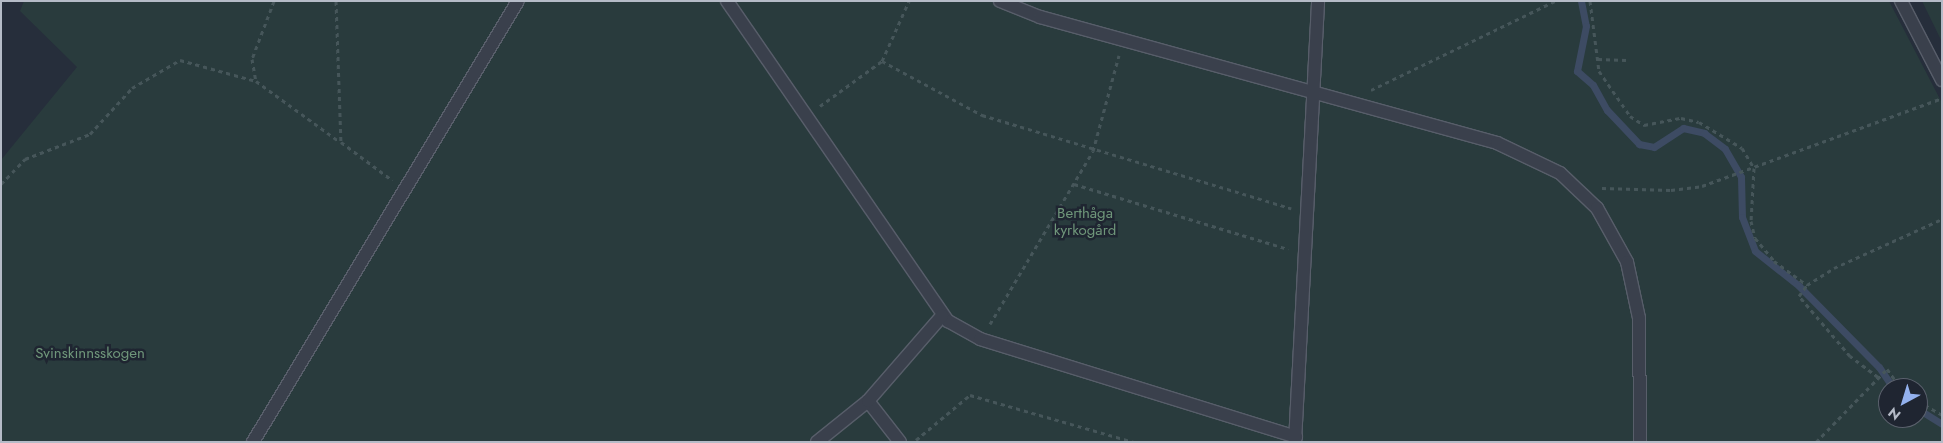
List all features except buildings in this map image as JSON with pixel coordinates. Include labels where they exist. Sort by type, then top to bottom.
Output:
[{"type":"lane","points":[[253,442],[403,187],[518,1]]},
{"type":"lane","points":[[727,1],[807,115],[942,316],[980,339],[1296,439],[1307,255],[1318,1]]},
{"type":"lane","points":[[1000,1],[1123,40],[1510,148],[1546,164],[1576,185],[1612,230],[1635,291],[1640,442]]},
{"type":"lane","points":[[1901,1],[1942,80]]},
{"type":"lane","points":[[817,442],[868,401],[942,316]]},
{"type":"lane","points":[[868,401],[900,442]]},
{"type":"path","points":[[256,81],[252,59],[274,1]]},
{"type":"path","points":[[336,1],[341,142]]},
{"type":"path","points":[[807,115],[882,61],[909,1]]},
{"type":"path","points":[[1347,101],[1555,1]]},
{"type":"path","points":[[1590,1],[1602,77],[1636,122],[1651,125],[1681,118],[1707,125],[1742,148],[1754,168],[1751,221],[1754,238],[1774,261],[1808,285]]},
{"type":"path","points":[[980,339],[1093,152],[1123,40]]},
{"type":"path","points":[[1598,59],[1626,60]]},
{"type":"path","points":[[1,184],[25,158],[90,134],[132,88],[180,60],[256,81],[403,187]]},
{"type":"path","points":[[882,61],[982,115],[1093,152],[1309,213]]},
{"type":"path","points":[[1576,185],[1623,191],[1670,190],[1702,186],[1942,98]]},
{"type":"path","points":[[1074,184],[1307,255]]},
{"type":"path","points":[[1878,377],[1842,347],[1799,296],[1808,285],[1834,268],[1942,219]]},
{"type":"path","points":[[1816,442],[1887,369],[1894,378]]},
{"type":"path","points":[[914,442],[970,395],[1134,442]]},
{"type":"path","points":[[1928,406],[1942,414]]},
{"type":"green space","name":"Berthåga kyrkogård","points":[[24,1],[1889,1],[1942,103],[1942,442],[1,442],[1,160],[77,67],[20,11]]},
{"type":"green space","points":[[1922,1],[1942,1],[1942,42]]},
{"type":"waterway","points":[[1581,1],[1586,26],[1577,71],[1593,85],[1607,110],[1639,144],[1654,147],[1683,128],[1704,133],[1725,149],[1741,177],[1742,217],[1755,251],[1799,286],[1879,367],[1886,378]]},
{"type":"waterway","points":[[1928,415],[1942,424]]},
{"type":"park label","name":"Svinskinnsskogen","points":[[90,354]]}]
